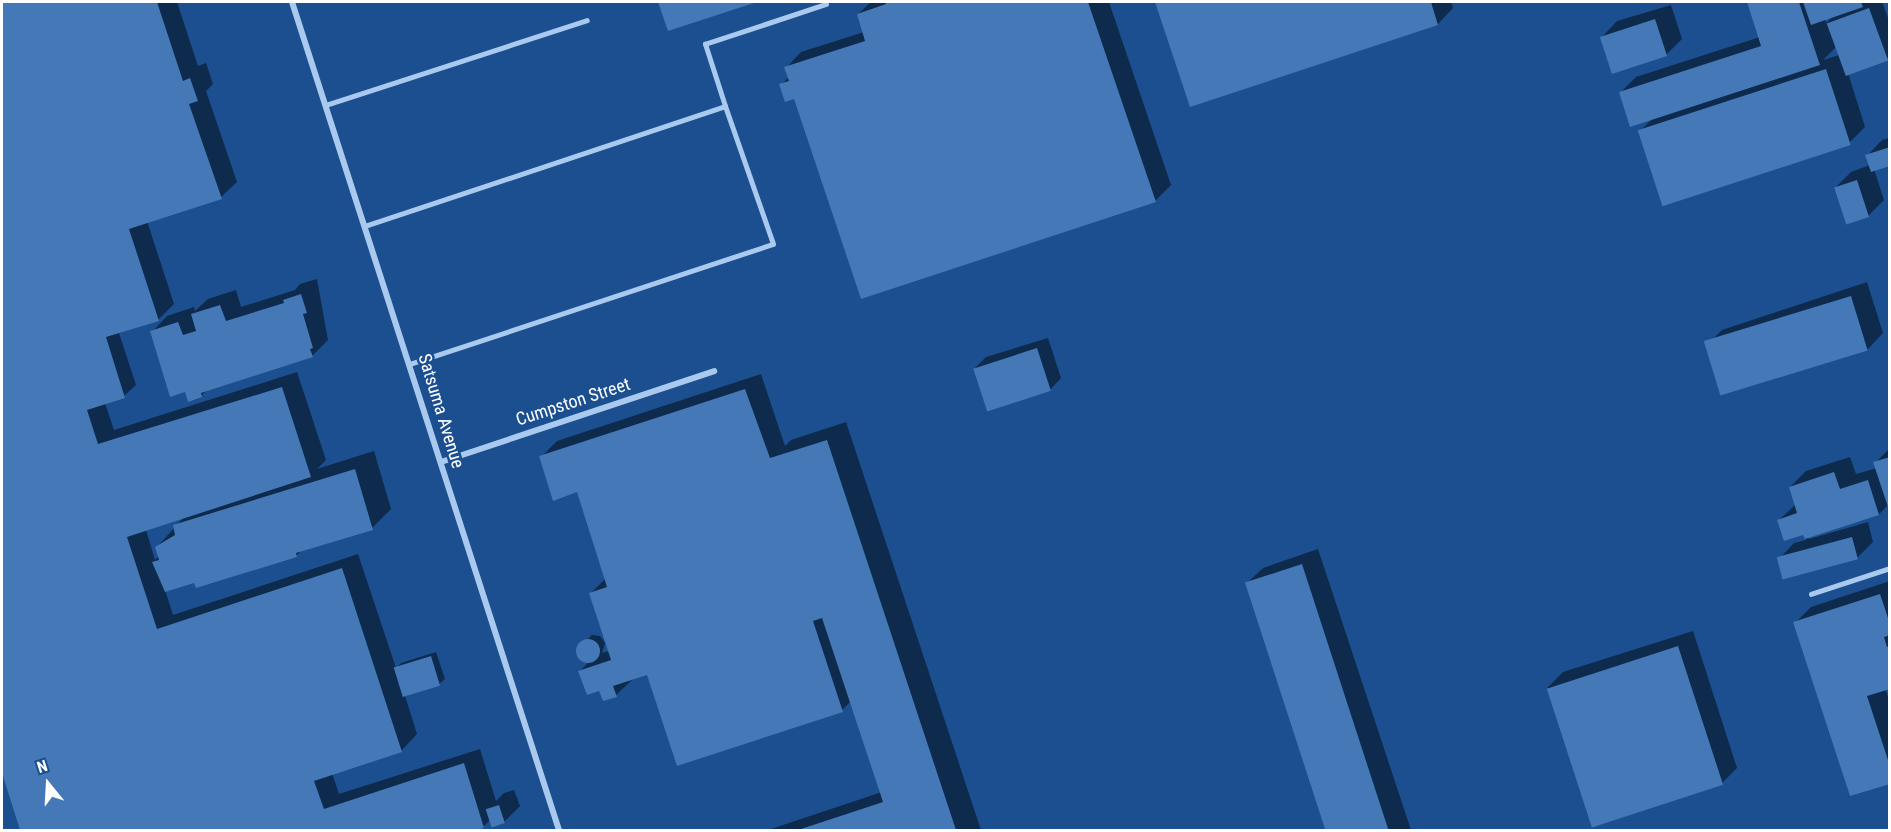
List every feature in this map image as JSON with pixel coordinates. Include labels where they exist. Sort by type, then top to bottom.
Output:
[{"type":"street","name":"Satsuma Avenue","points":[[292,2],[411,364],[559,831]]},
{"type":"street","name":"Cumpston Street","points":[[441,462],[714,371]]},
{"type":"lane","points":[[411,364],[773,244],[705,44],[826,4],[825,2]]},
{"type":"lane","points":[[326,105],[587,20]]},
{"type":"lane","points":[[365,226],[725,106]]},
{"type":"lane","points":[[1811,594],[1890,568]]},
{"type":"building","points":[[2,2],[157,2],[183,81],[190,78],[198,101],[189,104],[222,199],[129,229],[159,321],[106,337],[125,398],[87,410],[98,444],[282,387],[311,477],[127,537],[157,629],[342,568],[402,752],[314,781],[324,809],[464,763],[484,828],[477,830],[20,830],[2,773]]},
{"type":"building","points":[[658,2],[757,2],[668,31]]},
{"type":"building","points":[[885,2],[1088,2],[1156,202],[861,299],[794,99],[785,102],[779,84],[789,81],[784,67],[865,41],[857,14],[886,4]]},
{"type":"building","points":[[1155,2],[1431,2],[1438,25],[1190,107]]},
{"type":"building","points":[[1747,2],[1799,2],[1820,65],[1630,127],[1619,92],[1761,46]]},
{"type":"building","points":[[1803,2],[1861,2],[1863,7],[1811,25]]},
{"type":"building","points":[[1869,8],[1888,61],[1846,76],[1827,23]]},
{"type":"building","points":[[1655,19],[1667,56],[1612,74],[1600,37]]},
{"type":"building","points":[[1826,69],[1851,145],[1662,206],[1638,130]]},
{"type":"building","points":[[1890,147],[1890,166],[1871,172],[1865,155]]},
{"type":"building","points":[[1857,180],[1869,217],[1846,225],[1834,187]]},
{"type":"building","points":[[301,294],[307,313],[303,314],[313,348],[310,349],[313,357],[201,393],[202,397],[188,402],[185,392],[170,397],[150,331],[178,322],[183,335],[196,331],[191,314],[220,305],[226,321],[284,303],[283,300]]},
{"type":"building","points":[[1851,296],[1868,351],[1720,396],[1704,341]]},
{"type":"building","points":[[1037,348],[1051,391],[987,412],[973,369]]},
{"type":"building","points":[[745,389],[770,458],[827,440],[956,830],[798,830],[883,802],[822,618],[813,621],[843,712],[677,766],[647,675],[613,686],[617,697],[603,701],[599,691],[587,695],[578,671],[611,660],[589,593],[607,587],[577,492],[553,501],[539,456]]},
{"type":"building","points":[[1890,457],[1890,510],[1889,510],[1873,462]]},
{"type":"building","points":[[355,469],[373,530],[296,553],[297,557],[196,588],[194,583],[165,592],[152,562],[159,560],[155,547],[175,535],[173,525]]},
{"type":"building","points":[[1834,472],[1840,489],[1868,480],[1879,515],[1805,539],[1803,535],[1784,541],[1777,520],[1797,513],[1789,487]]},
{"type":"building","points":[[1852,537],[1858,559],[1783,579],[1777,557]]},
{"type":"building","points":[[1302,564],[1388,830],[1325,830],[1245,583]]},
{"type":"building","points":[[1880,594],[1890,624],[1890,635],[1884,637],[1887,647],[1890,646],[1890,689],[1867,696],[1890,766],[1890,784],[1850,796],[1793,622]]},
{"type":"building","points":[[588,639],[596,643],[600,651],[596,659],[588,663],[580,659],[576,651],[580,643]]},
{"type":"building","points":[[1678,646],[1723,785],[1592,827],[1547,689]]},
{"type":"building","points":[[431,656],[440,686],[403,697],[394,667]]},
{"type":"building","points":[[499,805],[505,823],[492,827],[486,809]]}]
